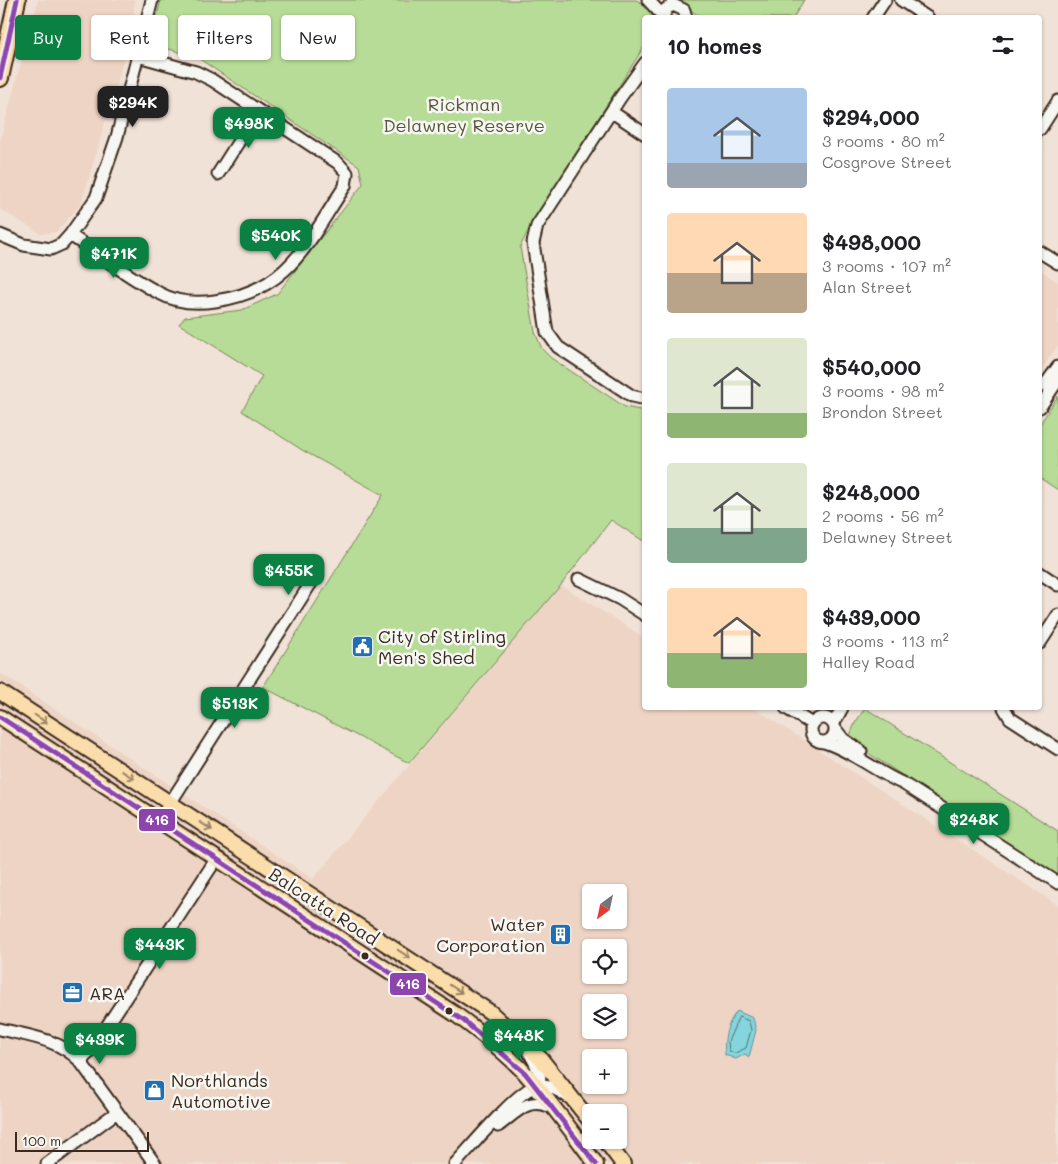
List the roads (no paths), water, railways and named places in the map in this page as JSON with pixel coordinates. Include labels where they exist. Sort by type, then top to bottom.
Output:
[{"type":"highway","points":[[0,78],[17,0]]},
{"type":"main road","name":"Balcatta Road","points":[[0,692],[467,996],[523,1041],[550,1068],[581,1108]]},
{"type":"main road","name":"Balcatta Road","points":[[0,717],[158,822],[217,858],[455,1014],[484,1036],[525,1074],[555,1109],[596,1164]]},
{"type":"main road","points":[[612,1149],[623,1164]]},
{"type":"street","points":[[148,15],[152,0]]},
{"type":"street","points":[[648,0],[661,15]]},
{"type":"street","points":[[661,0],[681,7],[686,15]]},
{"type":"street","points":[[876,15],[885,0]]},
{"type":"street","points":[[901,0],[924,15]]},
{"type":"street","points":[[664,15],[666,9],[673,5]]},
{"type":"street","points":[[0,244],[51,249],[62,244],[70,235],[101,188],[117,137],[137,60]]},
{"type":"street","points":[[70,235],[160,294],[181,302],[202,303],[227,299],[256,291],[280,276],[295,261],[345,186],[347,173],[338,163],[196,72],[152,60]]},
{"type":"street","points":[[642,67],[537,226],[533,243],[551,340],[558,347],[632,396],[642,398]]},
{"type":"street","points":[[1042,126],[1058,101]]},
{"type":"street","points":[[218,174],[258,111]]},
{"type":"street","points":[[612,112],[642,132]]},
{"type":"street","points":[[0,235],[24,246]]},
{"type":"street","points":[[1042,253],[1058,263]]},
{"type":"street","points":[[1042,389],[1058,367]]},
{"type":"street","points":[[1042,404],[1058,380]]},
{"type":"street","points":[[1042,574],[1058,585]]},
{"type":"street","points":[[579,579],[620,599],[642,613]]},
{"type":"street","points":[[158,822],[311,583]]},
{"type":"street","points":[[1042,640],[1058,616]]},
{"type":"street","points":[[789,710],[812,724]]},
{"type":"street","points":[[824,742],[833,737],[832,720],[840,710]]},
{"type":"street","points":[[1005,710],[1010,718],[1058,749]]},
{"type":"street","points":[[832,720],[817,719],[812,724],[812,736],[849,752],[891,779],[904,784],[1058,883]]},
{"type":"street","points":[[832,720],[843,739],[896,774],[904,784]]},
{"type":"street","points":[[80,1061],[90,1052],[217,858]]},
{"type":"street","points":[[0,1029],[58,1043],[70,1051],[80,1061],[155,1164]]},
{"type":"street","points":[[455,1164],[482,1136],[494,1120],[542,1081],[539,1069],[523,1041]]},
{"type":"street","points":[[531,1102],[536,1087]]},
{"type":"street","points":[[536,1087],[550,1087],[561,1092],[581,1108]]},
{"type":"street","points":[[482,1136],[531,1102],[542,1102],[555,1109]]},
{"type":"street","points":[[47,1164],[117,1112]]},
{"type":"water","points":[[737,1011],[753,1018],[756,1030],[749,1057],[745,1054],[736,1059],[725,1055],[725,1037],[728,1026]]},
{"type":"place","name":"City of Stirling Men's Shed","points":[[362,646]]},
{"type":"place","name":"Water Corporation","points":[[561,934]]},
{"type":"place","name":"ARA","points":[[73,993]]},
{"type":"place","name":"Northlands Automotive","points":[[155,1090]]},
{"type":"park label","name":"Rickman Delawney Reserve","points":[[464,114]]}]
